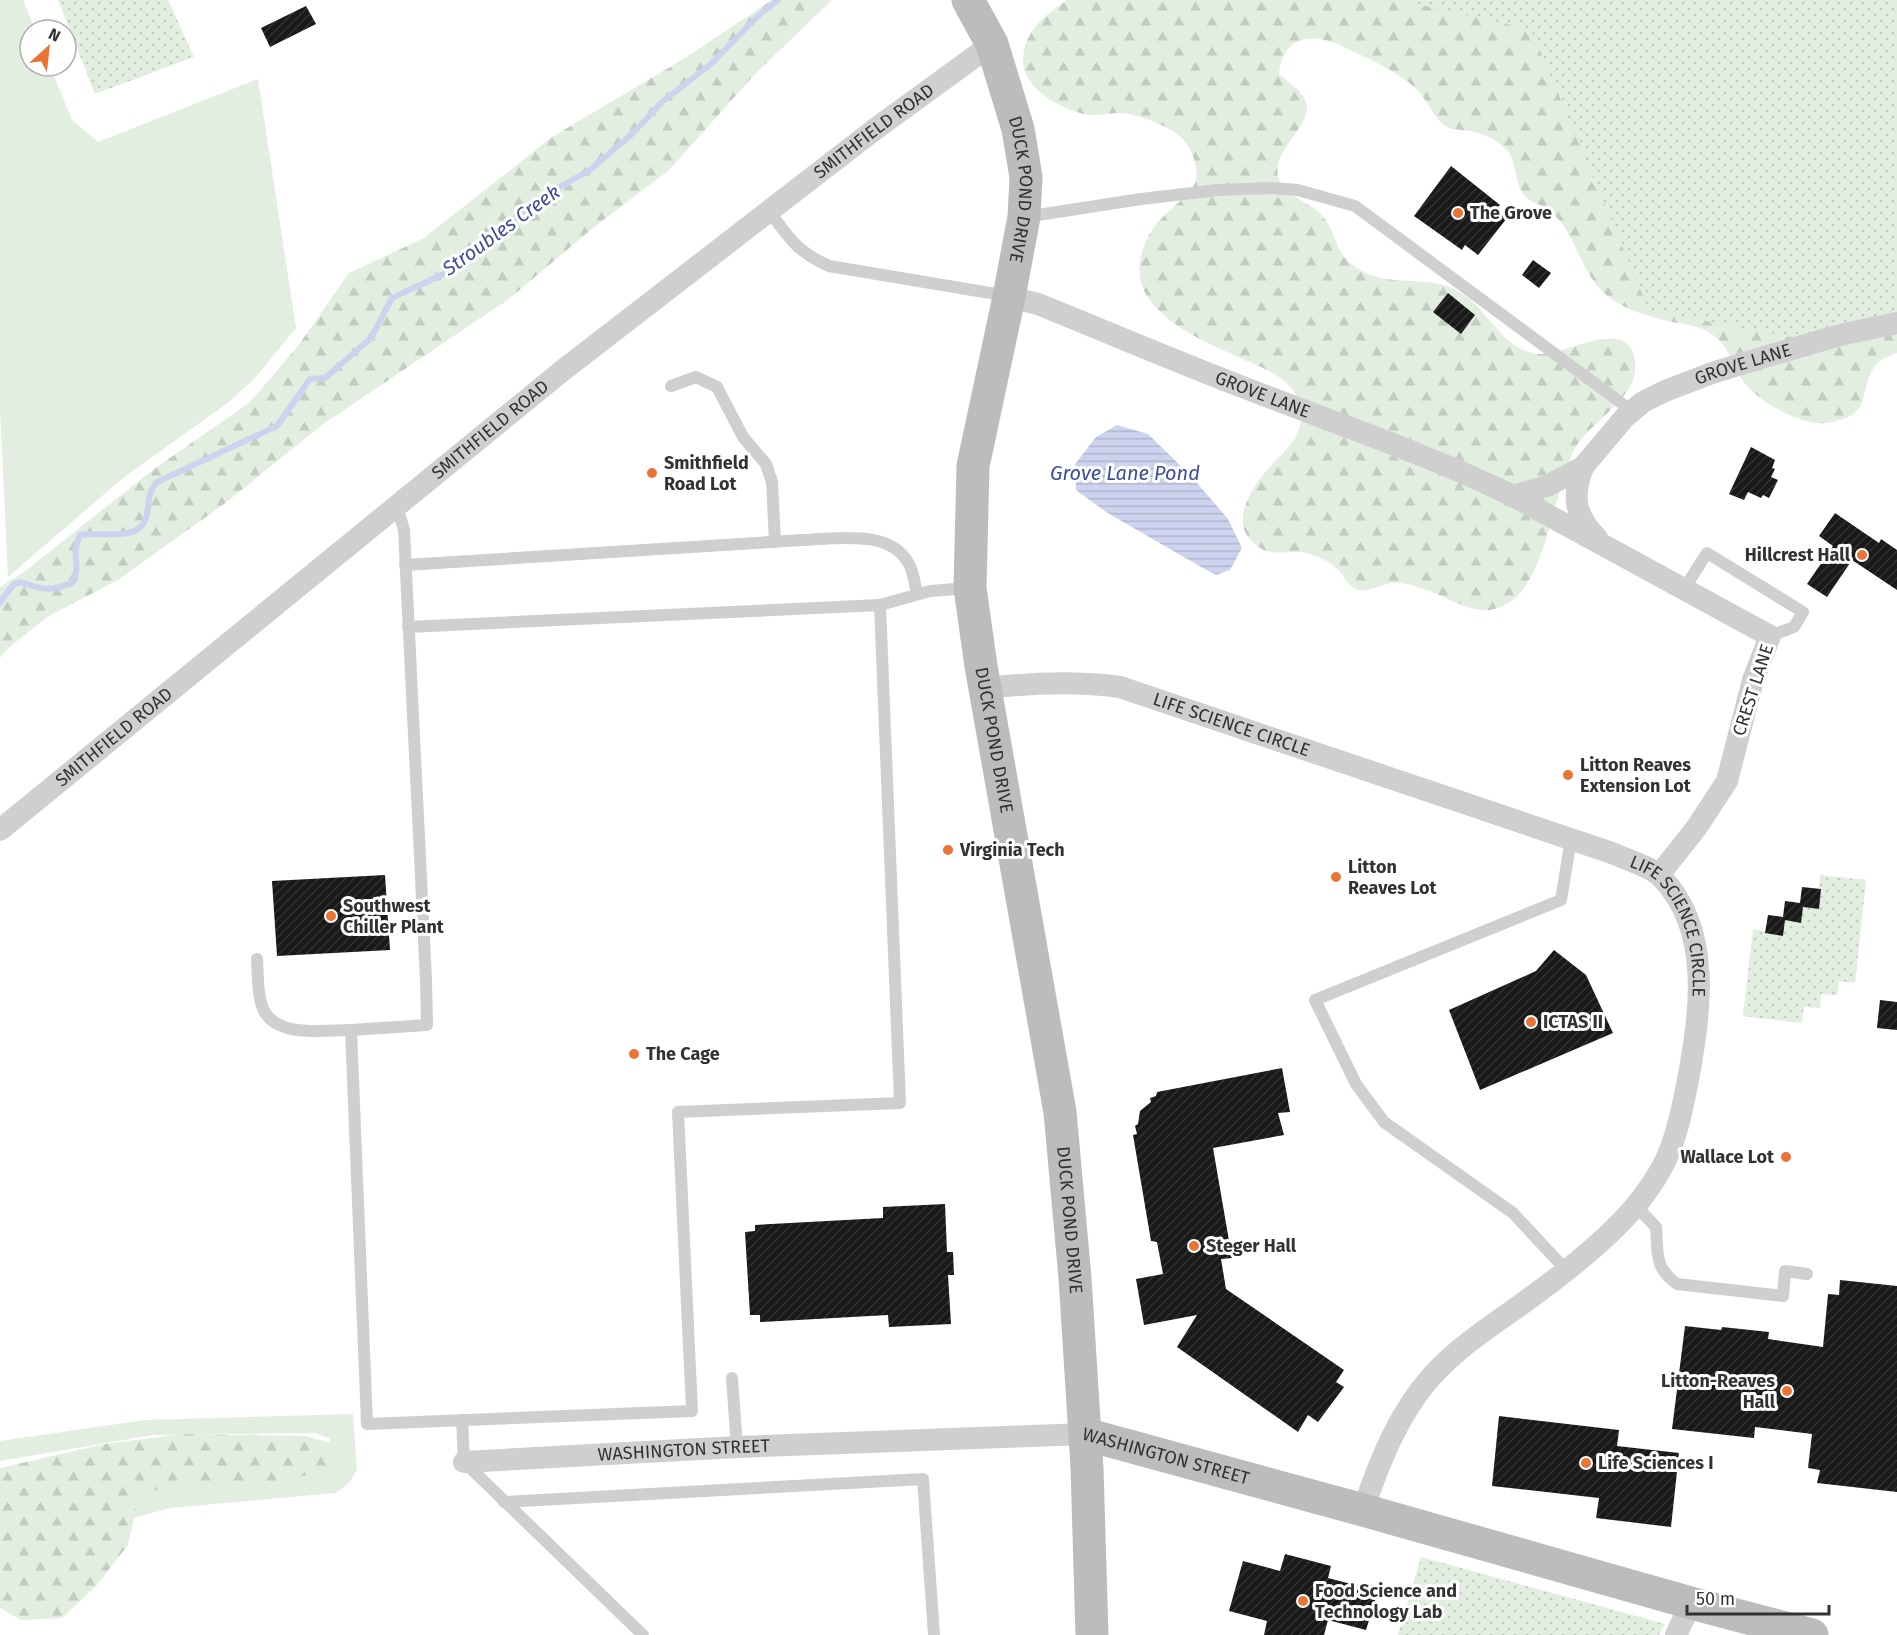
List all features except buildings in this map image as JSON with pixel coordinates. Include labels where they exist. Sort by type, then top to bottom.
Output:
[{"type":"street","name":"DUCK POND DRIVE","points":[[968,0],[992,44],[1018,129],[1026,177],[1023,217],[1009,297],[973,466],[970,588],[1060,1112],[1075,1278],[1085,1434],[1092,1635]]},
{"type":"street","name":"SMITHFIELD ROAD","points":[[0,830],[562,370],[874,130],[992,44]]},
{"type":"street","name":"GROVE LANE","points":[[1009,297],[1038,304],[1474,477],[1604,545]]},
{"type":"street","name":"GROVE LANE","points":[[1514,496],[1547,486],[1583,467],[1632,411],[1651,397],[1712,373],[1844,334],[1897,323]]},
{"type":"street","name":"GROVE LANE","points":[[1583,467],[1576,490],[1578,512],[1588,530],[1604,545]]},
{"type":"street","name":"CREST LANE","points":[[1604,545],[1770,636],[1746,703],[1727,781],[1697,827],[1659,874]]},
{"type":"street","name":"LIFE SCIENCE CIRCLE","points":[[986,688],[1088,683],[1120,687],[1612,853],[1659,874],[1684,910],[1694,938],[1698,961],[1699,999],[1691,1062],[1682,1107],[1668,1155],[1649,1187],[1622,1222],[1550,1284],[1473,1339],[1431,1376],[1402,1416],[1363,1510]]},
{"type":"street","name":"WASHINGTON STREET","points":[[464,1462],[737,1447],[1085,1434],[1812,1635]]},
{"type":"street","points":[[1677,1635],[1691,1603]]},
{"type":"lane","points":[[1023,217],[1218,190],[1298,190],[1355,206],[1632,411]]},
{"type":"lane","points":[[769,211],[796,247],[808,257],[829,266],[1009,297]]},
{"type":"lane","points":[[671,386],[696,377],[717,387],[743,437],[766,464],[772,482],[775,542]]},
{"type":"lane","points":[[257,959],[262,1007],[271,1021],[287,1030],[351,1030],[427,1025],[404,530],[397,506]]},
{"type":"lane","points":[[405,565],[775,542],[869,539],[885,544],[900,553],[910,566],[917,594]]},
{"type":"lane","points":[[1684,589],[1707,553],[1803,612],[1794,627],[1770,636]]},
{"type":"lane","points":[[408,627],[880,605],[917,594],[970,588]]},
{"type":"lane","points":[[351,1030],[367,1424],[692,1411],[678,1112],[900,1102],[880,605]]},
{"type":"lane","points":[[1566,1270],[1513,1213],[1384,1122],[1356,1084],[1315,1000],[1561,900],[1571,839]]},
{"type":"lane","points":[[1635,1205],[1656,1227],[1659,1262],[1665,1275],[1677,1284],[1783,1296],[1785,1272],[1807,1274]]},
{"type":"lane","points":[[732,1378],[737,1447]]},
{"type":"lane","points":[[462,1420],[464,1462],[643,1635]]},
{"type":"lane","points":[[504,1502],[923,1479],[933,1635]]},
{"type":"green space","points":[[0,0],[23,0],[30,18],[18,18],[18,78],[55,78],[72,120],[98,142],[258,79],[296,328],[254,379],[230,401],[123,478],[8,577],[0,410]]},
{"type":"green space","points":[[58,0],[168,0],[194,57],[95,94],[78,51],[78,18],[65,18]]},
{"type":"green space","points":[[772,0],[832,0],[754,75],[669,170],[593,228],[510,298],[322,425],[224,504],[118,580],[47,617],[7,649],[0,658],[0,587],[24,572],[154,469],[249,403],[298,346],[349,273],[424,238],[552,137],[685,58]]},
{"type":"green space","points":[[1067,0],[1715,0],[1897,112],[1897,353],[1877,363],[1859,409],[1842,420],[1816,423],[1781,411],[1750,389],[1740,376],[1724,346],[1714,336],[1696,327],[1632,310],[1616,302],[1602,291],[1589,275],[1560,221],[1549,209],[1526,198],[1518,184],[1510,154],[1501,145],[1480,133],[1446,126],[1437,119],[1423,96],[1412,85],[1383,66],[1331,42],[1320,39],[1300,41],[1286,52],[1279,74],[1301,93],[1306,102],[1307,111],[1304,120],[1284,150],[1277,170],[1284,187],[1324,218],[1341,253],[1352,265],[1362,271],[1388,279],[1427,282],[1452,288],[1473,302],[1507,339],[1527,352],[1550,353],[1592,341],[1618,340],[1628,345],[1634,356],[1635,371],[1624,396],[1591,428],[1574,450],[1547,536],[1530,579],[1518,595],[1503,606],[1478,610],[1402,583],[1367,590],[1356,589],[1334,566],[1310,554],[1263,550],[1248,537],[1244,529],[1243,513],[1258,481],[1296,436],[1301,417],[1298,399],[1286,382],[1267,370],[1207,343],[1182,328],[1170,320],[1149,299],[1140,279],[1143,248],[1153,228],[1188,194],[1194,185],[1196,167],[1190,149],[1183,139],[1163,126],[1128,114],[1093,115],[1073,111],[1043,95],[1028,79],[1023,59],[1027,40],[1043,18]]},
{"type":"green space","points":[[1398,0],[1897,0],[1897,315],[1790,337],[1649,310],[1531,29]]},
{"type":"green space","points":[[1820,875],[1866,880],[1855,983],[1839,981],[1837,995],[1821,994],[1820,1008],[1804,1007],[1802,1023],[1743,1016],[1753,929],[1783,936],[1785,920],[1801,922],[1803,907],[1819,909]]},
{"type":"green space","points":[[353,1414],[357,1470],[349,1483],[335,1493],[170,1508],[112,1524],[56,1516],[152,1488],[328,1452],[330,1439],[316,1433],[153,1435],[0,1461],[0,1441],[145,1420]]},
{"type":"green space","points":[[183,1434],[306,1436],[334,1444],[327,1466],[291,1481],[140,1491],[128,1545],[96,1586],[62,1618],[21,1620],[0,1608],[0,1468],[105,1444]]},
{"type":"green space","points":[[1421,1557],[1665,1624],[1659,1635],[1398,1635]]},
{"type":"water","name":"Grove Lane Pond","points":[[1117,425],[1148,434],[1191,476],[1228,519],[1242,548],[1230,570],[1216,575],[1106,512],[1076,490],[1075,464],[1096,437]]},
{"type":"waterway","name":"Stroubles Creek","points":[[0,603],[12,586],[17,583],[48,589],[72,583],[76,572],[76,549],[80,535],[135,531],[142,526],[146,518],[150,495],[157,482],[277,426],[310,379],[325,378],[371,338],[392,298],[448,272],[466,253],[535,201],[590,170],[632,134],[662,102],[711,64],[759,15],[778,0]]},
{"type":"place","name":"The Grove","points":[[1458,213]]},
{"type":"place","name":"Smithfield Road Lot","points":[[652,473]]},
{"type":"place","name":"Hillcrest Hall","points":[[1862,555]]},
{"type":"place","name":"Litton Reaves Extension Lot","points":[[1568,775]]},
{"type":"place","name":"Virginia Tech","points":[[948,850]]},
{"type":"place","name":"Litton Reaves Lot","points":[[1336,877]]},
{"type":"place","name":"Southwest Chiller Plant","points":[[331,916]]},
{"type":"place","name":"ICTAS II","points":[[1531,1022]]},
{"type":"place","name":"The Cage","points":[[634,1054]]},
{"type":"place","name":"Wallace Lot","points":[[1786,1157]]},
{"type":"place","name":"Steger Hall","points":[[1194,1246]]},
{"type":"place","name":"Litton-Reaves Hall","points":[[1787,1391]]},
{"type":"place","name":"Life Sciences I","points":[[1586,1463]]},
{"type":"place","name":"Food Science and Technology Lab","points":[[1303,1601]]}]
